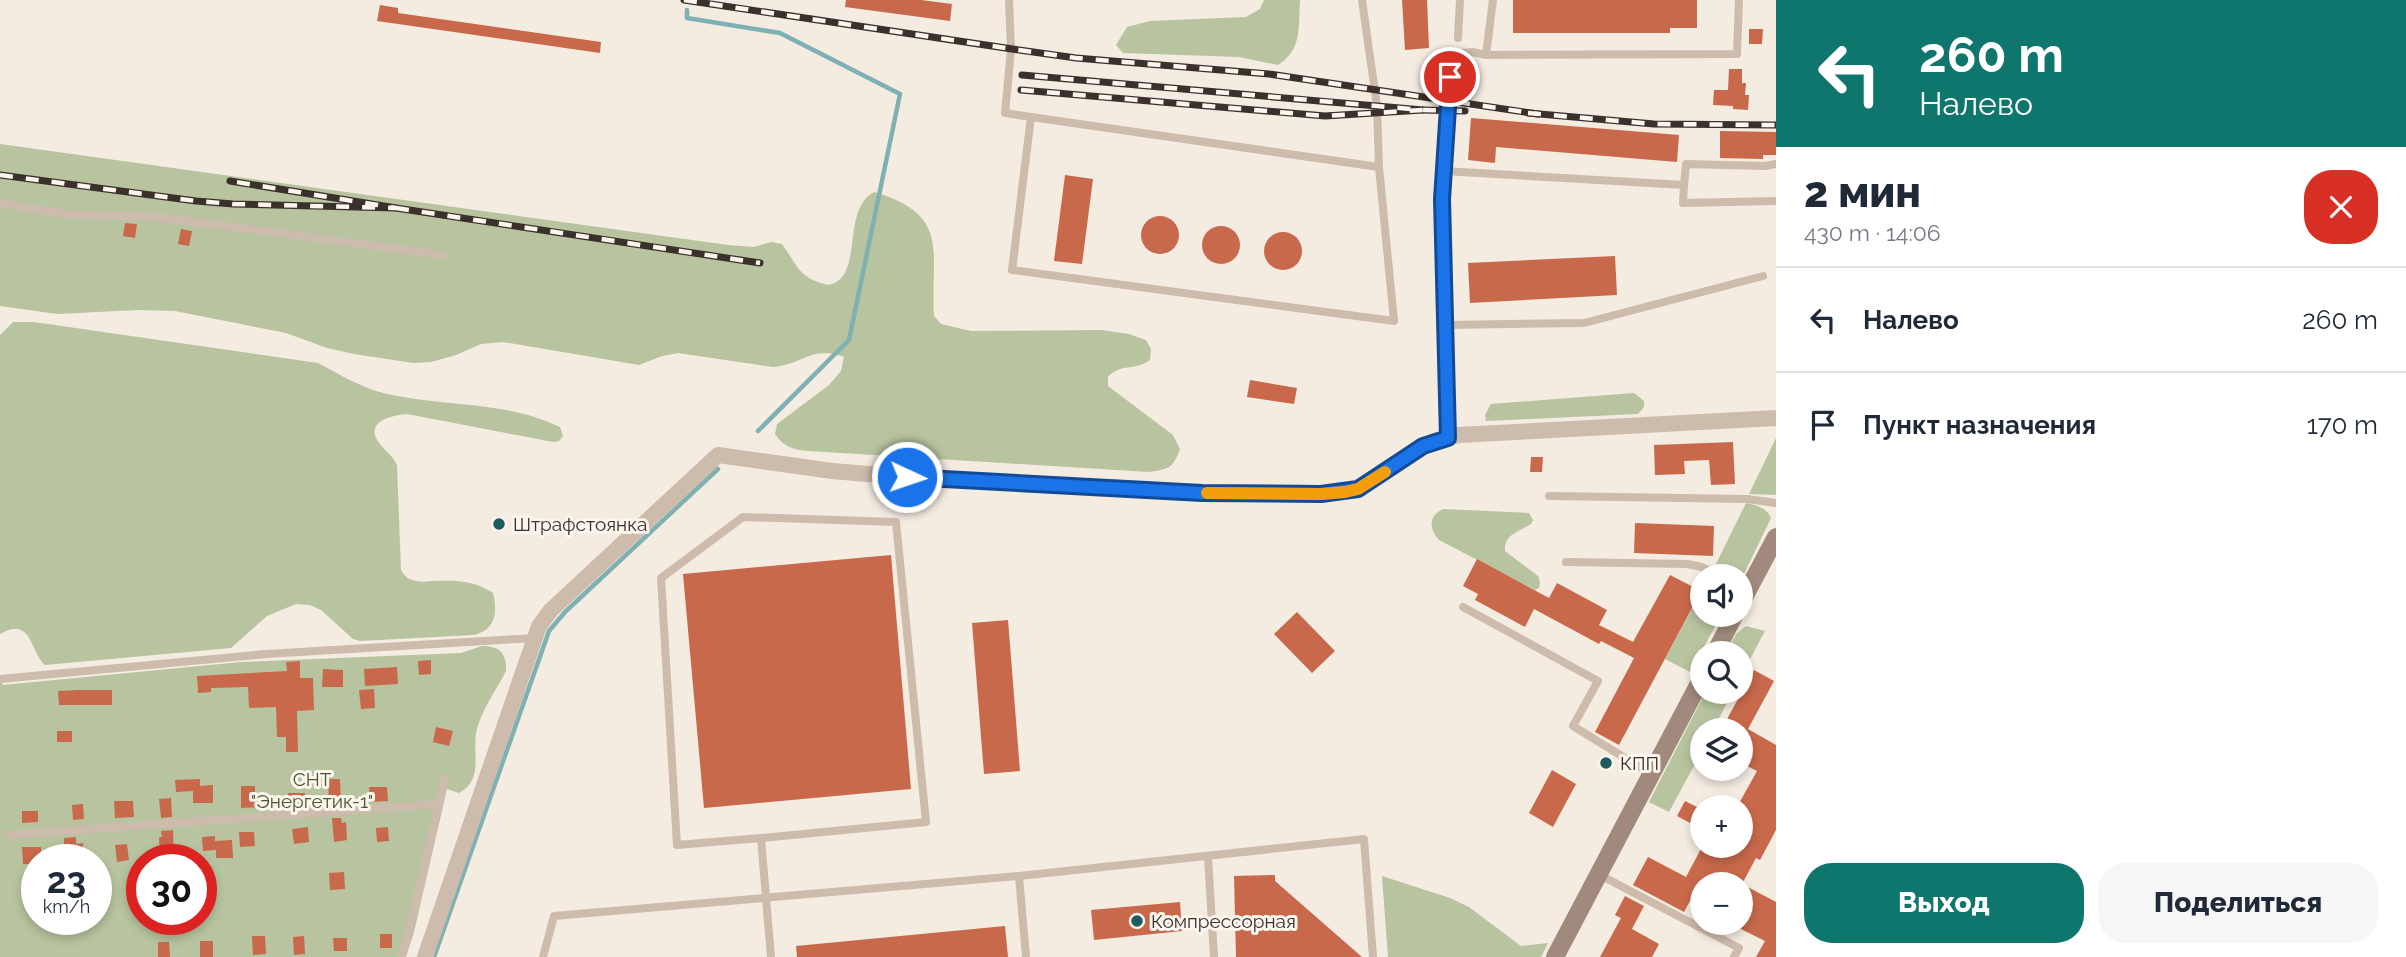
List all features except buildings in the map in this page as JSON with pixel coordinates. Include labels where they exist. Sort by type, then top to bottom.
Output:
[{"type":"street","points":[[425,957],[539,626],[551,610],[718,455],[880,475],[1202,493],[1321,494],[1358,489],[1423,446],[1448,438],[1479,434],[1776,418]]},
{"type":"street","points":[[1753,577],[1776,537]]},
{"type":"street","points":[[1555,957],[1690,700]]},
{"type":"lane","points":[[1009,0],[1011,49],[1005,113],[1379,167]]},
{"type":"lane","points":[[1031,117],[1012,270],[1394,321],[1379,167],[1377,106],[1362,0]]},
{"type":"lane","points":[[1458,38],[1460,0]]},
{"type":"lane","points":[[1486,55],[1493,0]]},
{"type":"lane","points":[[1448,438],[1443,170],[1452,54],[1737,54],[1739,0]]},
{"type":"lane","points":[[1776,164],[1686,164],[1683,203],[1776,201]]},
{"type":"lane","points":[[1443,170],[1684,185]]},
{"type":"lane","points":[[0,203],[65,214],[176,219],[443,255]]},
{"type":"lane","points":[[1445,325],[1584,323],[1763,276]]},
{"type":"lane","points":[[1549,496],[1747,499],[1776,503]]},
{"type":"lane","points":[[743,517],[896,522],[926,822],[761,838],[677,845],[661,578],[743,517]]},
{"type":"lane","points":[[1566,562],[1690,565]]},
{"type":"lane","points":[[1463,607],[1598,681],[1573,726],[1651,774]]},
{"type":"lane","points":[[0,679],[246,656],[535,638]]},
{"type":"lane","points":[[401,957],[445,778]]},
{"type":"lane","points":[[10,835],[439,804]]},
{"type":"lane","points":[[761,838],[771,957]]},
{"type":"lane","points":[[543,957],[554,916],[1018,876],[1364,839],[1373,957]]},
{"type":"lane","points":[[1208,857],[1214,957]]},
{"type":"lane","points":[[1598,874],[1738,948],[1734,957]]},
{"type":"lane","points":[[1018,876],[1026,957]]},
{"type":"green space","points":[[1264,0],[1300,0],[1298,37],[1292,52],[1278,65],[1239,57],[1123,53],[1116,45],[1127,27],[1150,21],[1246,17],[1260,9]]},
{"type":"green space","points":[[0,144],[728,245],[754,247],[771,242],[782,244],[804,275],[828,285],[838,281],[845,272],[859,210],[874,192],[899,201],[916,212],[926,224],[934,255],[934,316],[941,324],[971,331],[1101,330],[1129,334],[1146,340],[1151,349],[1150,360],[1113,373],[1108,377],[1108,386],[1173,435],[1180,449],[1169,467],[1149,472],[809,451],[789,447],[775,434],[777,424],[829,385],[841,371],[844,357],[833,354],[816,354],[773,367],[678,353],[639,365],[503,342],[481,344],[431,362],[413,363],[354,354],[327,348],[286,333],[175,311],[57,314],[0,306]]},
{"type":"green space","points":[[13,322],[34,322],[318,363],[376,391],[516,412],[560,427],[563,436],[559,441],[553,442],[407,414],[384,420],[376,427],[376,438],[397,465],[401,570],[407,578],[416,581],[466,582],[493,593],[495,614],[490,625],[486,630],[473,635],[360,641],[353,639],[321,610],[310,605],[296,604],[267,616],[231,648],[45,665],[24,632],[11,629],[0,634],[0,335]]},
{"type":"green space","points":[[1634,393],[1644,401],[1644,407],[1638,414],[1486,421],[1485,415],[1491,404]]},
{"type":"green space","points":[[1776,438],[1776,495],[1749,494]]},
{"type":"green space","points":[[1746,503],[1764,509],[1771,518],[1749,564],[1716,564]]},
{"type":"green space","points":[[1443,509],[1529,513],[1533,520],[1531,524],[1510,537],[1505,551],[1538,576],[1539,588],[1535,590],[1439,540],[1433,531],[1432,523],[1435,515]]},
{"type":"green space","points":[[1690,612],[1690,627],[1715,627],[1707,641],[1690,641],[1690,672],[1665,659]]},
{"type":"green space","points":[[1745,627],[1765,631],[1753,654],[1753,641],[1732,641]]},
{"type":"green space","name":"СНТ \"Энергетик-1\"","points":[[482,646],[493,647],[503,655],[506,671],[477,729],[475,773],[467,787],[459,793],[447,789],[406,957],[0,957],[0,677],[3,685],[241,662],[461,653]]},
{"type":"green space","points":[[1699,704],[1726,704],[1719,718],[1692,718]]},
{"type":"green space","points":[[1690,722],[1690,773],[1669,812],[1649,802]]},
{"type":"green space","points":[[1382,876],[1450,898],[1469,907],[1521,946],[1548,943],[1541,957],[1388,957]]},
{"type":"waterway","points":[[687,10],[687,18],[780,33],[900,94],[849,340],[758,431]]},
{"type":"waterway","points":[[434,957],[549,631],[565,612],[718,469]]},
{"type":"railway","points":[[684,0],[1076,58],[1269,74],[1538,114]]},
{"type":"railway","points":[[1021,90],[1325,116],[1423,110],[1022,75]]},
{"type":"railway","points":[[1423,110],[1465,111]]},
{"type":"railway","points":[[1528,113],[1654,124],[1776,125]]},
{"type":"railway","points":[[0,175],[196,201],[396,208],[230,181]]},
{"type":"railway","points":[[396,208],[760,263]]},
{"type":"slow traffic","points":[[1207,493],[1345,492],[1358,489],[1385,472]]},
{"type":"place","name":"Штрафстоянка","points":[[499,524]]},
{"type":"place","name":"КПП","points":[[1606,763]]},
{"type":"place","name":"Компрессорная","points":[[1137,921]]},
{"type":"route","points":[[907,477],[1202,493],[1321,494],[1358,489],[1423,446],[1448,438],[1442,199],[1450,77]]}]
